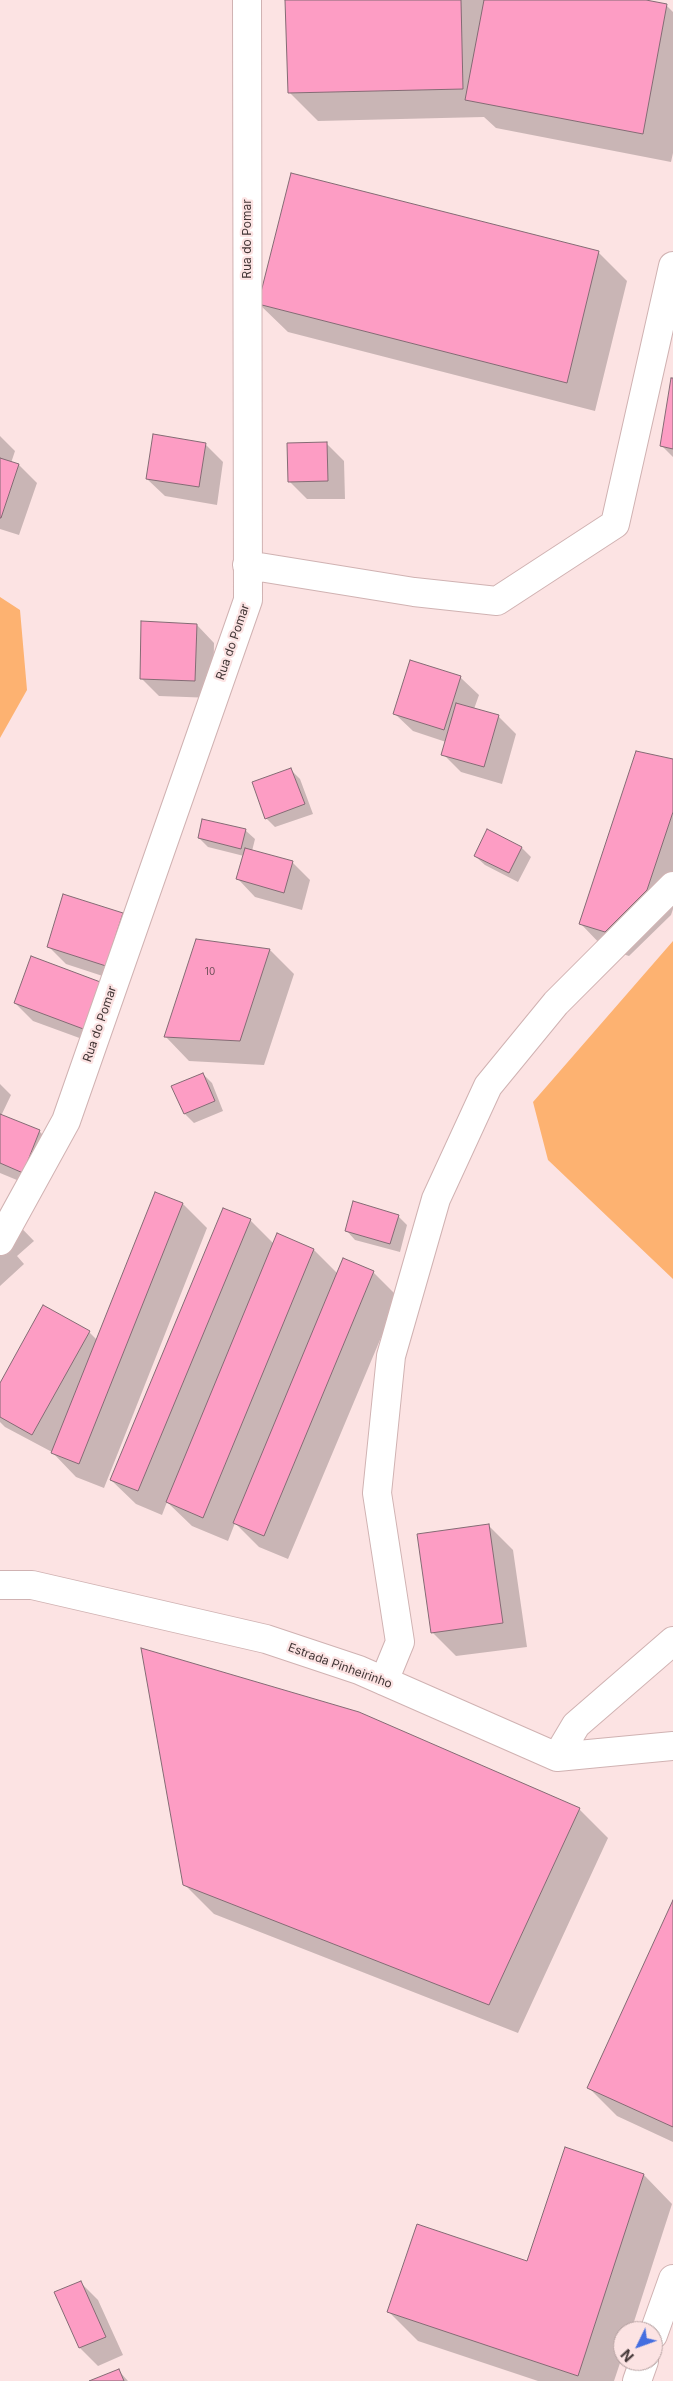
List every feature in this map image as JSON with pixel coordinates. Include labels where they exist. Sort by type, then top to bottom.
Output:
[{"type":"street","name":"Rua do Pomar","points":[[0,1240],[66,1122],[248,600],[247,0]]},
{"type":"street","points":[[247,565],[414,592],[497,601],[615,524],[673,266]]},
{"type":"street","points":[[384,1681],[400,1642],[377,1493],[391,1356],[436,1199],[488,1086],[556,1003],[673,886]]},
{"type":"street","name":"Estrada Pinheirinho","points":[[0,1584],[32,1585],[266,1640],[358,1670],[557,1757],[673,1746]]},
{"type":"street","points":[[557,1757],[576,1725],[673,1641]]},
{"type":"street","points":[[658,2321],[673,2279]]},
{"type":"shaded area","points":[[0,597],[20,610],[27,690],[0,738]]},
{"type":"shaded area","points":[[673,941],[673,1279],[548,1160],[533,1102]]},
{"type":"building","points":[[285,0],[461,0],[463,89],[288,93]]},
{"type":"building","points":[[484,0],[646,0],[667,4],[643,134],[465,100]]},
{"type":"building","points":[[291,173],[599,251],[567,383],[258,304]]},
{"type":"building","points":[[671,378],[673,378],[673,449],[660,446]]},
{"type":"building","points":[[153,434],[206,443],[199,487],[146,479]]},
{"type":"building","points":[[327,442],[328,481],[288,482],[287,443]]},
{"type":"building","points":[[0,458],[19,464],[1,518],[0,518]]},
{"type":"building","points":[[141,621],[197,624],[195,681],[140,679]]},
{"type":"building","points":[[410,660],[461,676],[444,730],[393,714]]},
{"type":"building","points":[[456,703],[499,715],[484,767],[441,755]]},
{"type":"building","points":[[636,751],[673,759],[673,812],[647,890],[605,932],[579,924]]},
{"type":"building","points":[[291,768],[305,804],[265,819],[252,782]]},
{"type":"building","points":[[202,819],[246,829],[241,849],[198,838]]},
{"type":"building","points":[[487,829],[522,847],[509,873],[474,856]]},
{"type":"building","points":[[245,848],[293,861],[284,893],[236,879]]},
{"type":"building","points":[[63,894],[123,913],[106,966],[47,947]]},
{"type":"building","points":[[196,939],[270,949],[240,1041],[164,1037]]},
{"type":"building","points":[[31,956],[103,983],[86,1030],[14,1003]]},
{"type":"building","points":[[203,1073],[215,1101],[184,1114],[171,1086]]},
{"type":"building","points":[[0,1114],[40,1130],[23,1173],[0,1163]]},
{"type":"building","points":[[155,1192],[183,1203],[79,1464],[51,1453]]},
{"type":"building","points":[[353,1201],[399,1215],[390,1244],[345,1231]]},
{"type":"building","points":[[223,1208],[251,1219],[138,1491],[110,1480]]},
{"type":"building","points":[[277,1233],[314,1249],[203,1518],[166,1502]]},
{"type":"building","points":[[343,1258],[374,1271],[264,1536],[233,1523]]},
{"type":"building","points":[[43,1305],[90,1331],[32,1435],[0,1417],[0,1383]]},
{"type":"building","points":[[489,1524],[503,1623],[431,1633],[417,1534]]},
{"type":"building","points":[[141,1648],[359,1712],[580,1808],[489,2005],[183,1885]]},
{"type":"building","points":[[673,1900],[673,2127],[587,2088]]},
{"type":"building","points":[[565,2147],[644,2174],[578,2376],[387,2312],[417,2224],[527,2261]]},
{"type":"building","points":[[81,2281],[106,2337],[79,2348],[54,2292]]},
{"type":"building","points":[[119,2369],[124,2381],[89,2381]]}]
